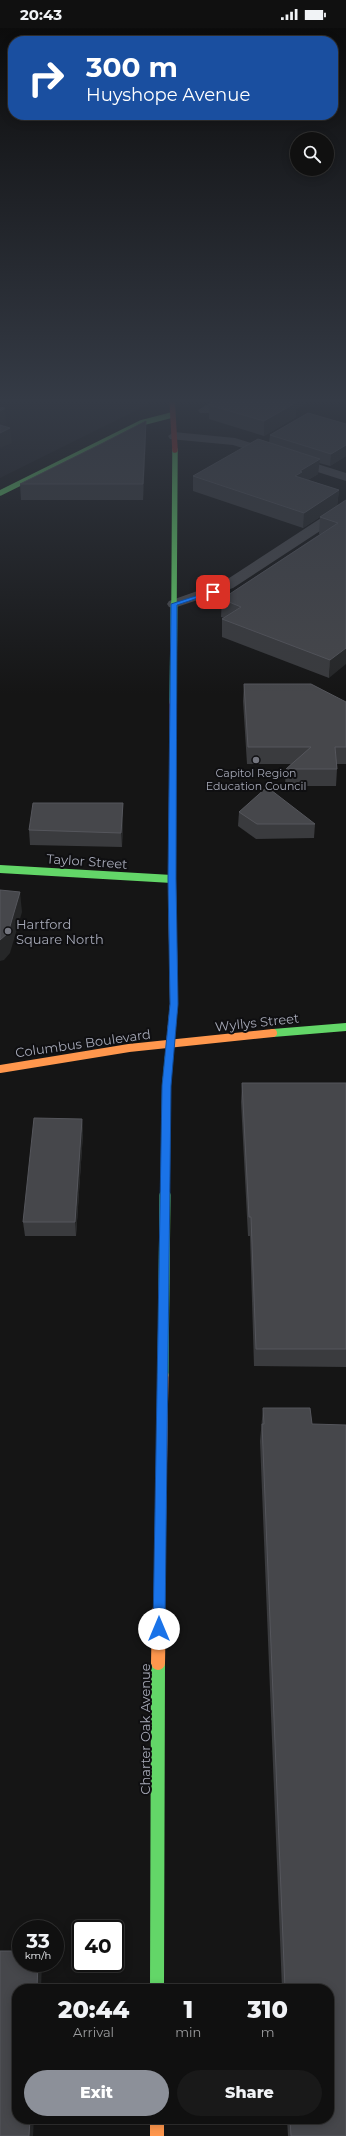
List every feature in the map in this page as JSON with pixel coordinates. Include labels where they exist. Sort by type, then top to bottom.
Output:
[{"type":"street","name":"Charter Oak Avenue","points":[[157,1984],[160,1522],[165,1282],[166,1086],[174,1004],[172,879],[174,497]]},
{"type":"street","points":[[174,604],[228,585],[346,508]]},
{"type":"street","name":"Taylor Street","points":[[0,868],[172,879]]},
{"type":"street","name":"Wyllys Street","points":[[170,1044],[264,1033],[346,1027]]},
{"type":"street","name":"Columbus Boulevard","points":[[0,1069],[170,1044]]},
{"type":"street","points":[[157,2124],[157,2136]]},
{"type":"building","points":[[257,497],[328,497],[304,513]]},
{"type":"building","points":[[346,500],[346,648],[330,660],[222,619],[241,607],[222,599],[338,523],[320,517]]},
{"type":"building","points":[[244,684],[311,684],[346,702],[346,747],[335,747],[337,769],[286,769],[311,747],[248,747]]},
{"type":"building","points":[[267,787],[315,824],[257,824],[239,812]]},
{"type":"building","points":[[33,803],[123,803],[121,833],[29,830]]},
{"type":"building","points":[[0,890],[20,892],[8,933],[0,940]]},
{"type":"building","points":[[242,1083],[346,1083],[346,1349],[256,1349],[251,1217],[249,1217]]},
{"type":"building","points":[[34,1118],[82,1119],[75,1222],[23,1222]]},
{"type":"building","points":[[263,1408],[310,1408],[312,1424],[346,1425],[346,2136],[291,2136],[290,2124],[334,2124],[334,1984],[285,1984],[262,1424],[264,1424]]},
{"type":"building","points":[[0,1951],[12,1951],[12,1972],[38,1972],[37,1984],[12,1984],[12,2124],[30,2124],[29,2136],[0,2136]]},
{"type":"traffic: fast","points":[[173,702],[175,497]]},
{"type":"traffic: fast","points":[[0,869],[172,879]]},
{"type":"traffic: fast","points":[[273,1033],[346,1027]]},
{"type":"traffic: fast","points":[[163,1375],[166,1086],[169,1055]]},
{"type":"traffic: fast","points":[[157,1984],[158,1663]]},
{"type":"traffic: slow","points":[[169,1055],[174,1004],[172,888]]},
{"type":"traffic: slow","points":[[0,1069],[129,1048],[273,1033]]},
{"type":"traffic: slow","points":[[158,1663],[163,1375]]},
{"type":"traffic: slow","points":[[157,2124],[157,2136]]},
{"type":"traffic: jam","points":[[172,888],[173,702]]},
{"type":"place","name":"Capitol Region Education Council","points":[[256,760]]},
{"type":"place","name":"Hartford Square North","points":[[8,931]]},
{"type":"route","points":[[159,1629],[161,1421],[165,1282],[166,1086],[174,1004],[172,879],[174,604],[213,592]]}]
